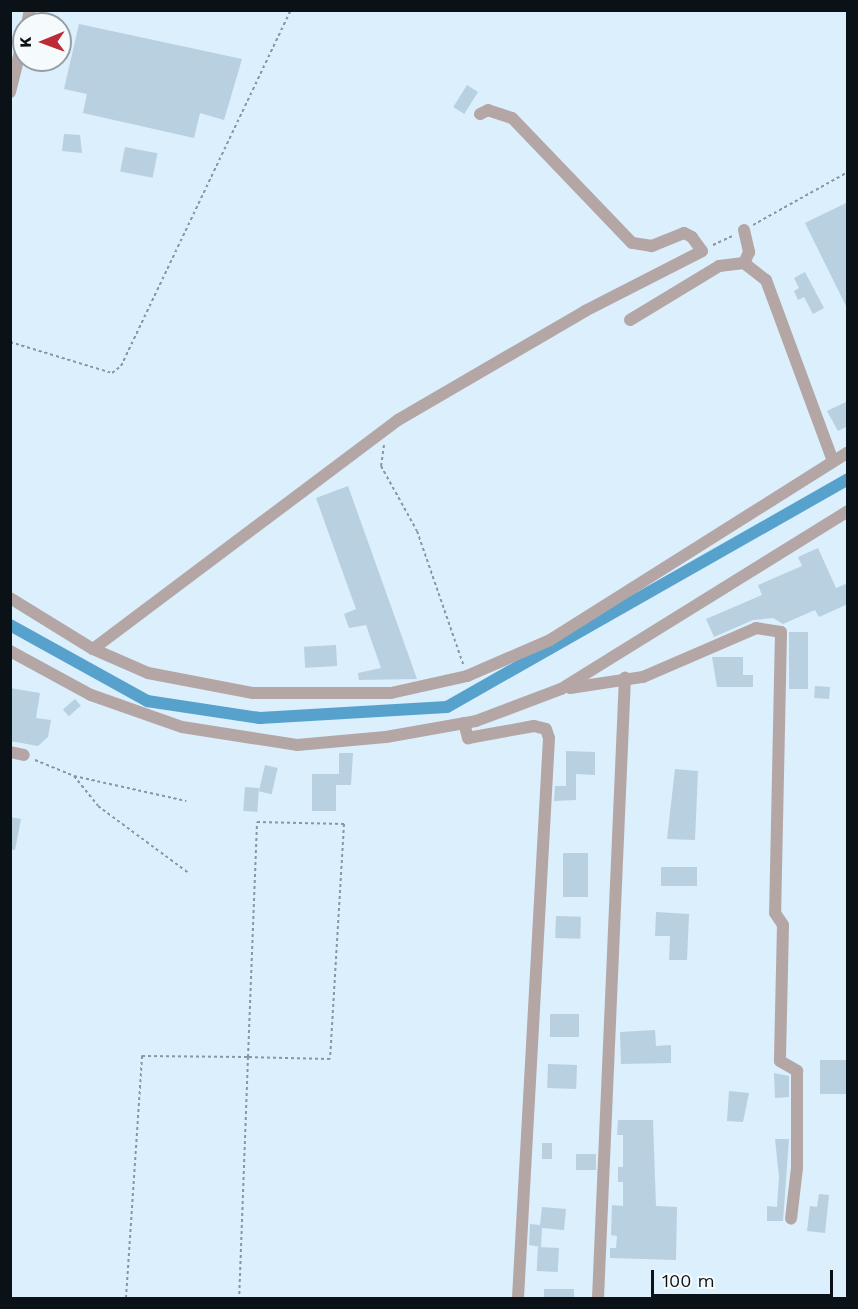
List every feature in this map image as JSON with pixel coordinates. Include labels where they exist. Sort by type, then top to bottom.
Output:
[{"type":"street","points":[[10,92],[15,72]]},
{"type":"street","points":[[93,649],[386,429],[585,311],[702,251],[692,237],[684,233],[652,246],[632,243],[512,118],[488,110],[480,114]]},
{"type":"street","points":[[744,230],[749,252],[744,263]]},
{"type":"street","points":[[630,320],[719,266],[744,263],[765,280],[833,461]]},
{"type":"street","points":[[10,598],[93,649],[148,673],[253,693],[392,693],[467,676],[550,640],[848,452]]},
{"type":"street","points":[[561,689],[848,511]]},
{"type":"street","points":[[10,651],[91,694],[182,728],[297,745],[386,737],[464,723],[561,689],[643,677],[756,628],[781,632],[775,913],[783,925],[780,1061],[797,1071],[797,1168],[791,1219]]},
{"type":"street","points":[[598,1299],[625,678]]},
{"type":"street","points":[[464,723],[468,738],[534,726],[546,729],[549,738],[518,1299]]},
{"type":"street","points":[[10,752],[24,755]]},
{"type":"path","points":[[10,342],[112,373],[121,366],[291,10]]},
{"type":"path","points":[[702,251],[848,172]]},
{"type":"path","points":[[386,429],[381,466],[417,531],[467,676]]},
{"type":"path","points":[[24,755],[74,776],[186,801]]},
{"type":"path","points":[[74,776],[98,806],[190,873]]},
{"type":"path","points":[[126,1299],[142,1056],[248,1057],[330,1059],[344,824],[257,822],[248,1057],[239,1299]]},
{"type":"building","points":[[79,24],[242,59],[224,120],[200,113],[194,138],[83,113],[87,94],[64,89],[68,72],[72,72],[72,54]]},
{"type":"building","points":[[467,85],[478,92],[464,114],[453,107]]},
{"type":"building","points":[[64,134],[80,135],[82,153],[62,151]]},
{"type":"building","points":[[125,147],[157,153],[153,178],[120,172]]},
{"type":"building","points":[[848,202],[848,310],[805,223]]},
{"type":"building","points":[[805,272],[824,308],[813,314],[804,297],[798,300],[794,291],[799,288],[794,278]]},
{"type":"building","points":[[848,401],[848,426],[838,431],[827,411]]},
{"type":"building","points":[[348,486],[417,679],[359,680],[358,673],[381,668],[366,625],[349,628],[344,614],[356,609],[316,498]]},
{"type":"building","points":[[818,548],[836,588],[848,583],[848,604],[819,617],[815,610],[783,624],[773,618],[753,620],[714,637],[706,619],[762,595],[758,585],[802,566],[798,557]]},
{"type":"building","points":[[789,632],[808,632],[808,689],[789,689]]},
{"type":"building","points":[[336,645],[337,666],[305,668],[304,647]]},
{"type":"building","points":[[712,657],[743,657],[743,675],[753,675],[753,687],[717,687]]},
{"type":"building","points":[[815,686],[830,687],[829,699],[814,698]]},
{"type":"building","points":[[10,688],[40,693],[36,718],[51,720],[48,737],[38,746],[10,741]]},
{"type":"building","points":[[75,699],[81,706],[69,716],[63,709]]},
{"type":"building","points":[[566,751],[595,752],[595,775],[576,774],[576,800],[554,801],[555,786],[566,786]]},
{"type":"building","points":[[339,753],[353,753],[351,785],[336,785],[336,811],[312,811],[312,774],[339,774]]},
{"type":"building","points":[[265,765],[278,768],[272,794],[259,791]]},
{"type":"building","points":[[675,769],[698,771],[695,840],[667,839]]},
{"type":"building","points":[[245,787],[259,788],[257,812],[243,811]]},
{"type":"building","points":[[10,817],[21,819],[15,850],[10,849]]},
{"type":"building","points":[[563,853],[588,853],[588,897],[563,897]]},
{"type":"building","points":[[661,867],[697,867],[697,886],[661,886]]},
{"type":"building","points":[[656,912],[689,914],[687,960],[669,960],[670,936],[655,936]]},
{"type":"building","points":[[556,916],[581,917],[580,939],[555,938]]},
{"type":"building","points":[[550,1014],[579,1014],[579,1037],[550,1037]]},
{"type":"building","points":[[655,1030],[656,1046],[671,1045],[671,1063],[621,1064],[620,1032]]},
{"type":"building","points":[[820,1060],[848,1060],[848,1094],[820,1094]]},
{"type":"building","points":[[548,1064],[577,1065],[576,1089],[547,1088]]},
{"type":"building","points":[[774,1073],[789,1076],[789,1097],[775,1098]]},
{"type":"building","points":[[729,1091],[749,1093],[743,1122],[727,1121]]},
{"type":"building","points":[[618,1120],[653,1120],[656,1206],[677,1207],[676,1260],[610,1258],[610,1248],[616,1248],[617,1236],[611,1235],[612,1205],[623,1206],[623,1182],[618,1182],[618,1167],[623,1167],[623,1135],[617,1135]]},
{"type":"building","points":[[775,1139],[789,1139],[783,1221],[767,1221],[767,1206],[777,1207],[779,1177]]},
{"type":"building","points":[[542,1143],[552,1143],[552,1159],[542,1159]]},
{"type":"building","points":[[576,1154],[596,1154],[596,1170],[576,1170]]},
{"type":"building","points":[[819,1194],[829,1195],[825,1233],[807,1231],[810,1206],[817,1207]]},
{"type":"building","points":[[542,1207],[566,1209],[564,1230],[542,1228],[541,1247],[529,1245],[530,1224],[540,1225]]},
{"type":"building","points":[[538,1247],[559,1248],[558,1272],[537,1271]]},
{"type":"building","points":[[544,1289],[574,1289],[574,1298],[544,1298]]},
{"type":"waterway","points":[[10,625],[147,701],[260,718],[447,707],[848,479]]}]
